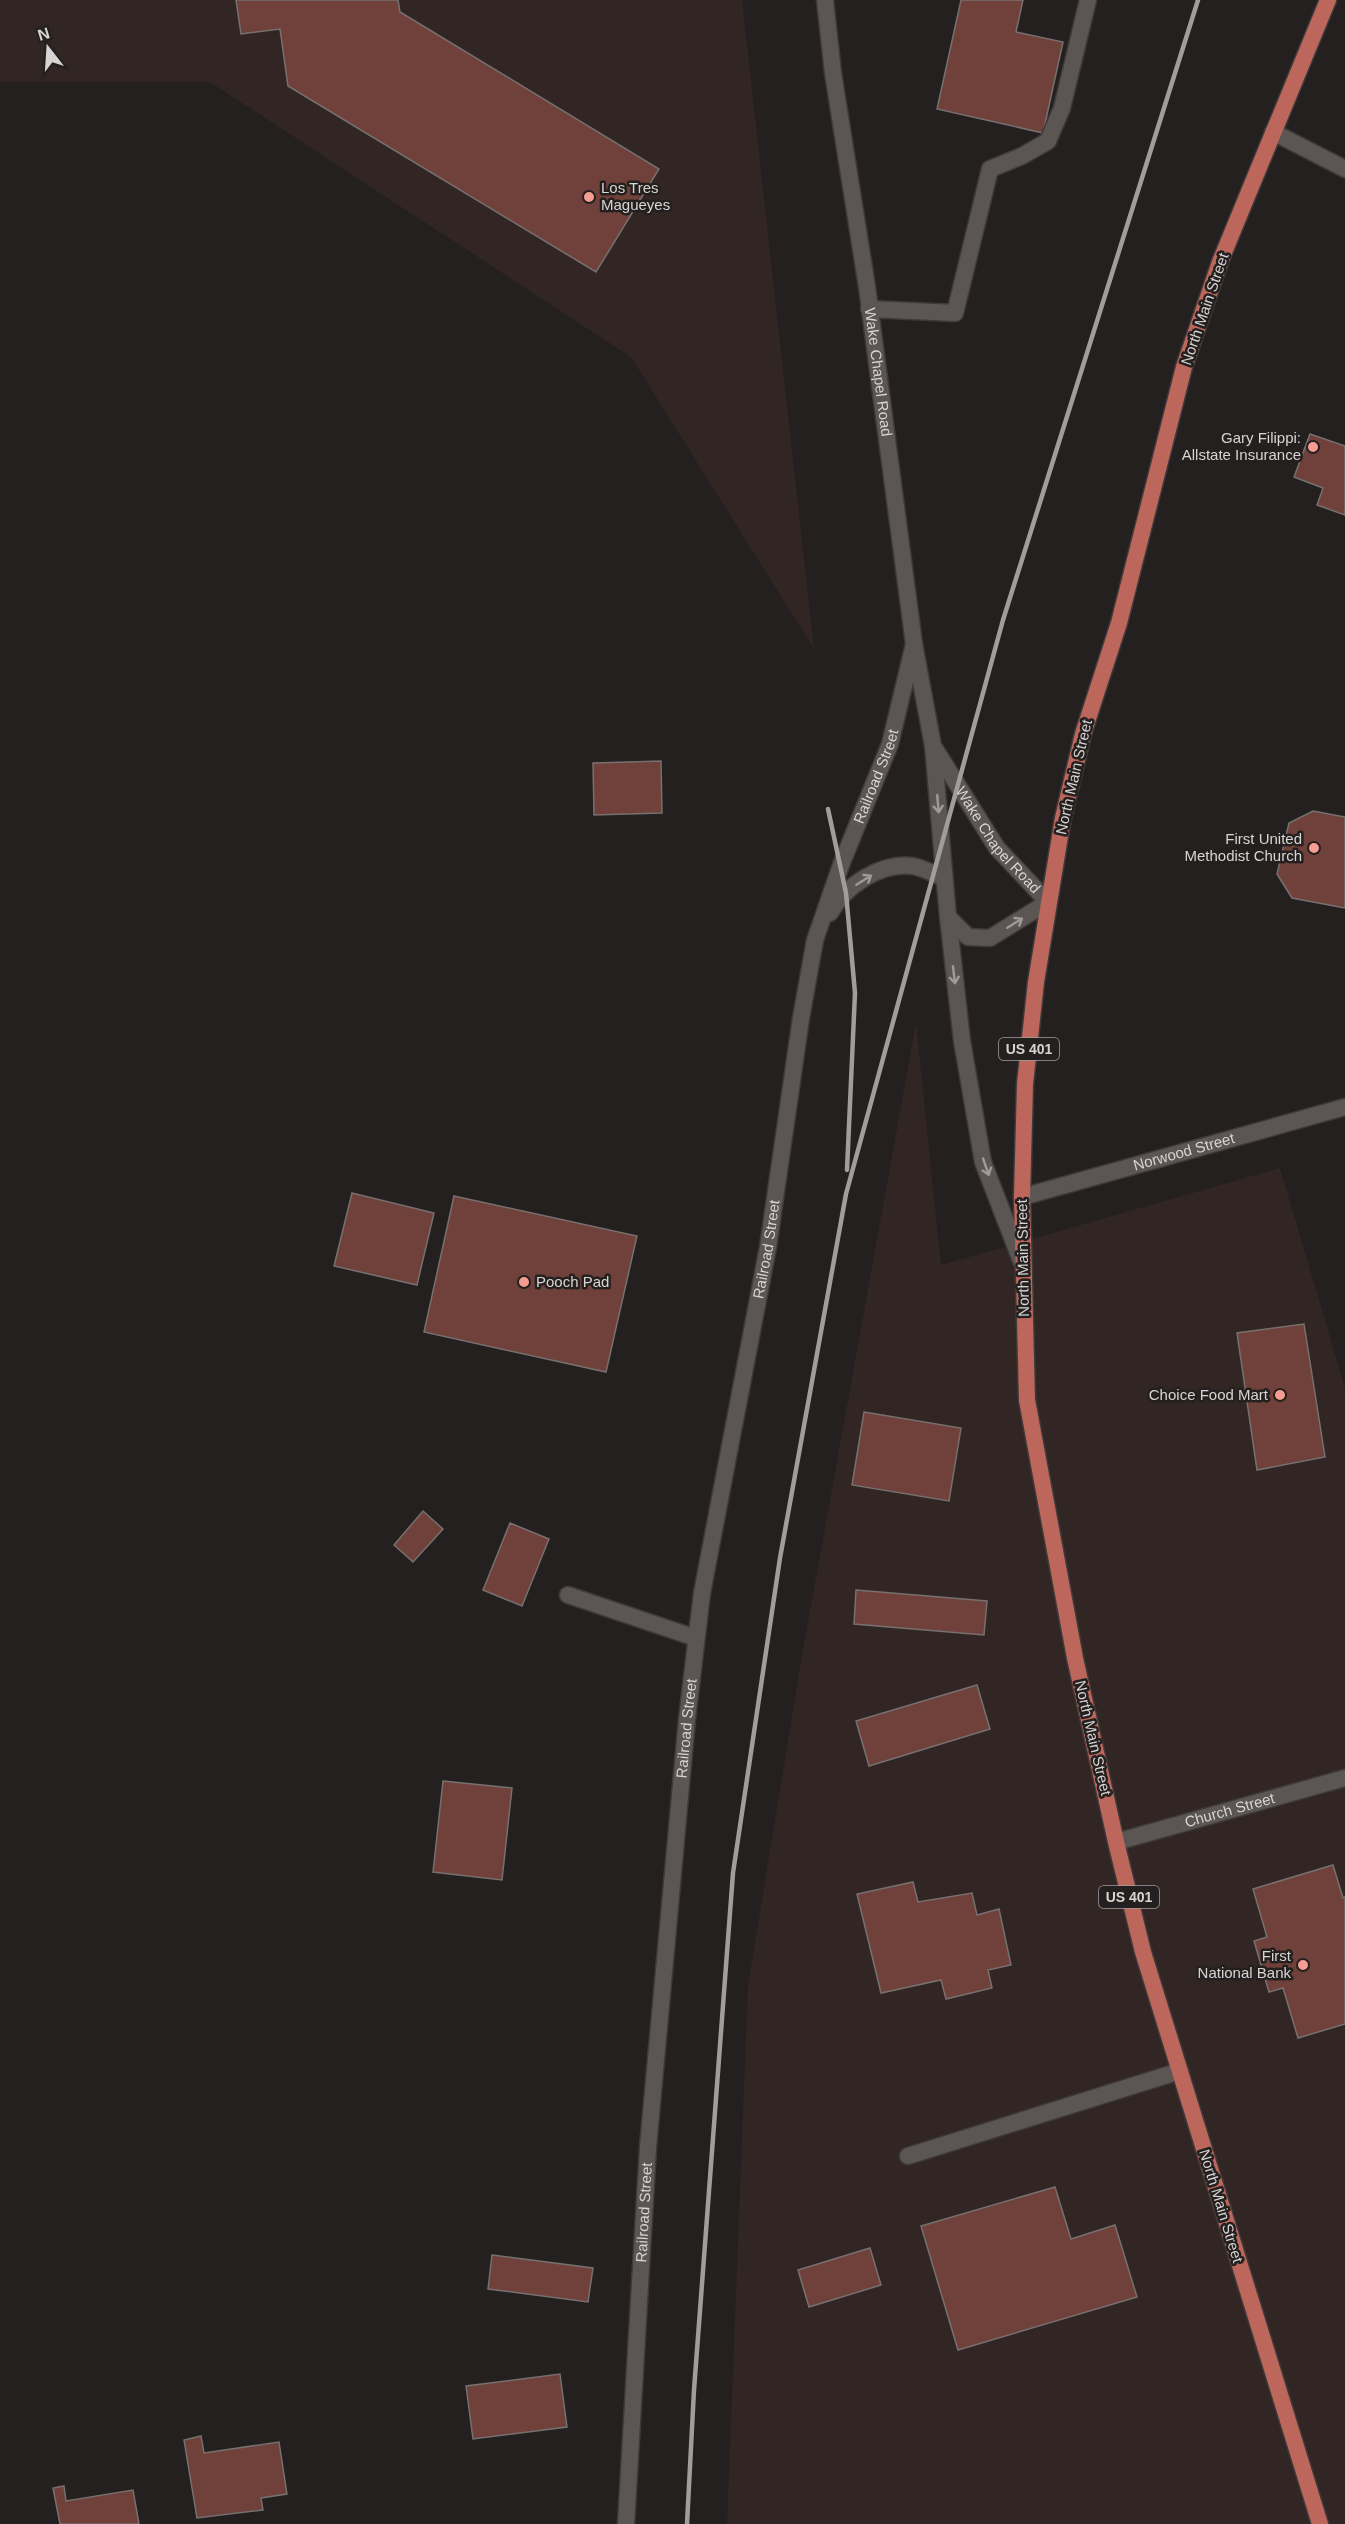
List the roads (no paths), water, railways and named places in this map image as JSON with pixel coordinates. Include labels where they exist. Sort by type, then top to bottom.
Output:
[{"type":"main road","name":"North Main Street","points":[[1320,2524],[1143,1952],[1116,1842],[1075,1658],[1027,1400],[1022,1197],[1025,1084],[1048,902],[1063,818],[1083,734],[1119,623],[1184,367],[1220,262],[1328,0]]},
{"type":"street","name":"Wake Chapel Road","points":[[825,0],[832,73],[869,309],[914,644],[933,746],[944,878],[962,1041],[983,1162],[1022,1263]]},
{"type":"street","points":[[869,309],[954,313],[990,169],[1022,156],[1048,141],[1062,108],[1088,0]]},
{"type":"street","points":[[1273,132],[1345,170]]},
{"type":"street","name":"Railroad Street","points":[[626,2524],[648,2147],[702,1593],[768,1247],[801,1018],[815,940],[890,744],[914,644]]},
{"type":"street","name":"Wake Chapel Road","points":[[933,746],[997,849],[1048,902]]},
{"type":"street","name":"Railroad Street","points":[[815,940],[836,902],[863,878],[890,868],[913,866],[944,878]]},
{"type":"street","points":[[948,917],[968,937],[990,938],[1048,902]]},
{"type":"street","name":"Norwood Street","points":[[1022,1197],[1345,1107]]},
{"type":"street","points":[[568,1595],[696,1638]]},
{"type":"street","name":"Church Street","points":[[1116,1842],[1345,1778]]},
{"type":"street","points":[[908,2156],[1180,2071]]},
{"type":"railway","points":[[687,2524],[694,2390],[733,1873],[780,1558],[846,1194],[1003,620],[1198,0]]},
{"type":"railway","points":[[828,809],[846,893],[855,993],[847,1170]]},
{"type":"place","name":"Los Tres Magueyes","points":[[589,197]]},
{"type":"place","name":"Gary Filippi: Allstate Insurance","points":[[1313,447]]},
{"type":"place","name":"First United Methodist Church","points":[[1314,848]]},
{"type":"place","name":"Pooch Pad","points":[[524,1282]]},
{"type":"place","name":"Choice Food Mart","points":[[1280,1395]]},
{"type":"place","name":"First National Bank","points":[[1303,1965]]}]
